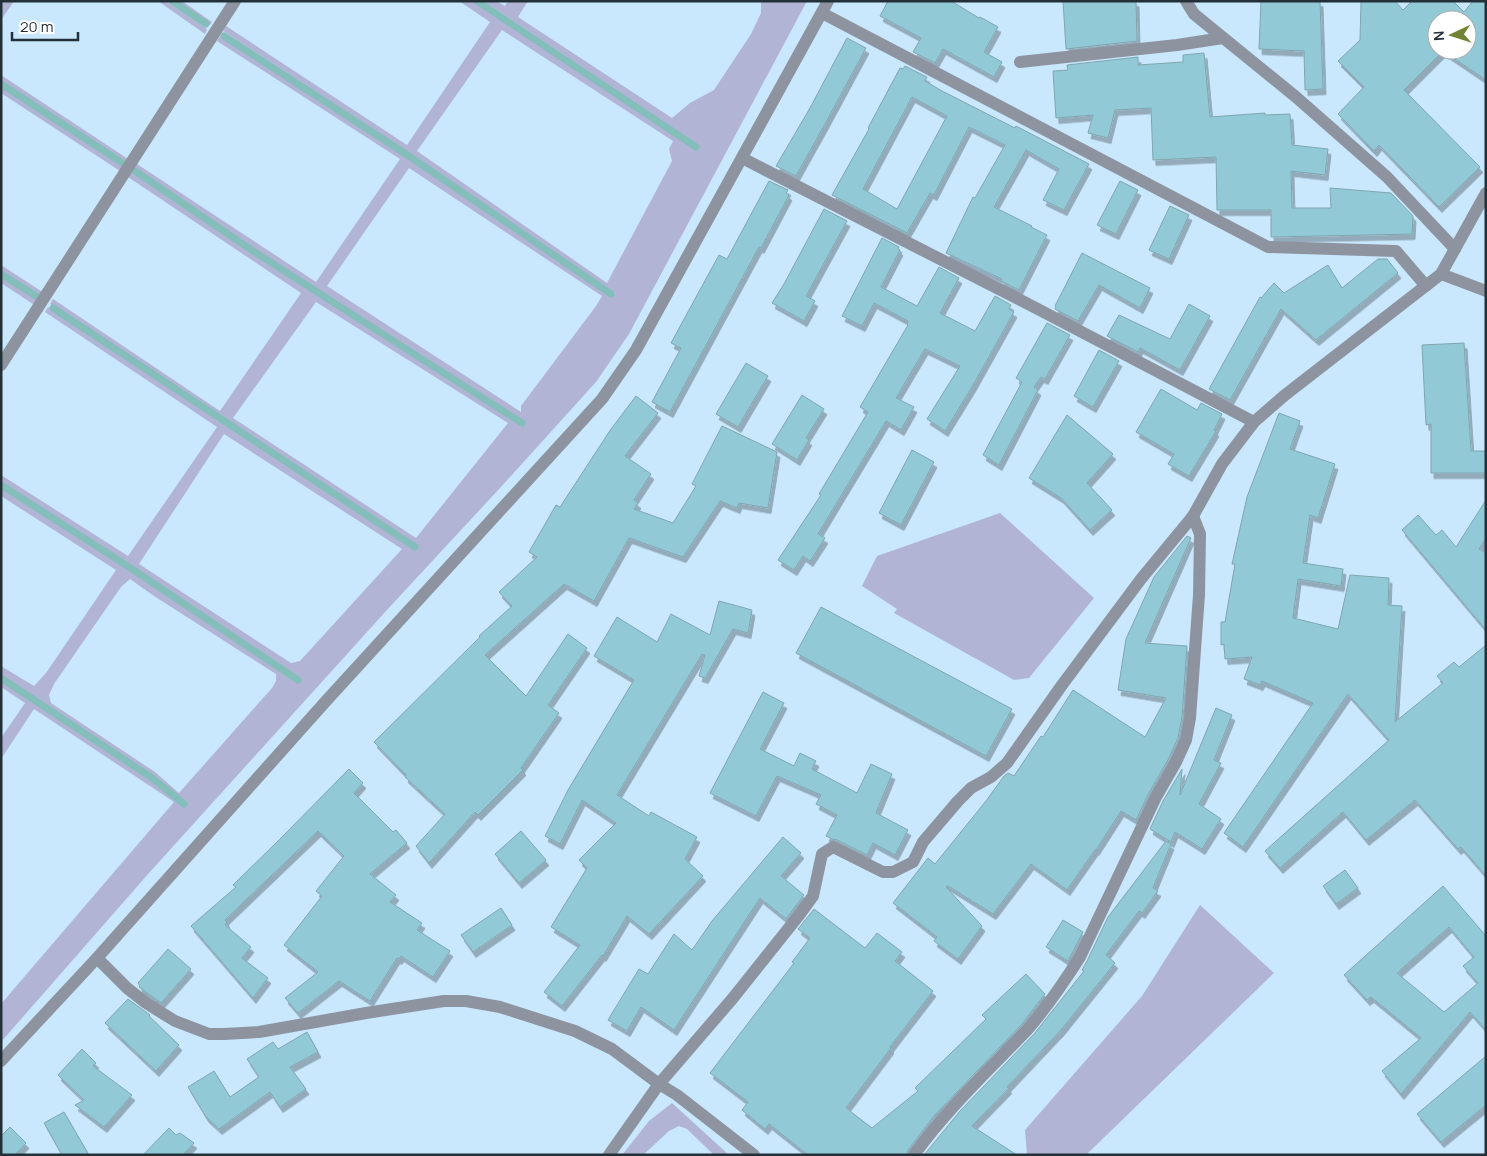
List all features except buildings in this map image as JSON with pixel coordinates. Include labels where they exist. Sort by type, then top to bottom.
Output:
[{"type":"street","points":[[1,365],[235,1]]},
{"type":"street","points":[[1,1061],[97,958],[326,701],[602,399],[636,350],[828,1]]},
{"type":"street","points":[[1186,1],[1194,14],[1296,97],[1388,177],[1455,249]]},
{"type":"street","points":[[822,13],[1268,247],[1396,251],[1426,286]]},
{"type":"street","points":[[1020,62],[1177,45],[1223,38]]},
{"type":"street","points":[[742,158],[1254,422]]},
{"type":"street","points":[[609,1155],[659,1084],[733,998],[813,896],[822,854],[833,847],[883,872],[894,872],[913,862],[923,842],[958,801],[971,788],[991,777],[1008,763],[1062,685],[1141,579],[1193,516],[1222,464],[1254,422],[1285,395],[1442,274],[1486,192]]},
{"type":"street","points":[[1442,274],[1486,291]]},
{"type":"street","points":[[914,1155],[942,1119],[1029,1028],[1069,974],[1080,957],[1156,796],[1176,762],[1186,740],[1190,718],[1199,596],[1200,534],[1193,516]]},
{"type":"street","points":[[97,958],[146,1004],[175,1021],[209,1034],[259,1032],[444,1001],[482,1003],[500,1007],[576,1031],[612,1050],[677,1095],[754,1155]]},
{"type":"shaded area","points":[[1,1],[14,1],[1,20]]},
{"type":"shaded area","points":[[158,1],[166,1],[207,29],[205,34]]},
{"type":"shaded area","points":[[175,1],[182,1],[212,22],[210,25]]},
{"type":"shaded area","points":[[459,1],[473,1],[695,150],[698,145],[483,1],[496,1],[505,6],[508,1],[528,1],[518,17],[672,118],[690,103],[714,90],[751,34],[761,13],[761,1],[807,1],[629,334],[596,382],[149,873],[1,1042],[1,1004],[174,802],[34,709],[1,759],[1,738],[25,703],[1,687],[1,679],[151,779],[184,806],[187,804],[153,776],[1,676],[1,666],[34,686],[46,673],[116,570],[1,496],[1,487],[130,569],[299,682],[301,679],[131,566],[1,483],[1,475],[128,556],[217,427],[45,312],[48,307],[415,549],[417,547],[50,304],[53,299],[220,411],[301,293],[128,177],[131,172],[252,254],[523,426],[525,423],[252,248],[134,168],[137,164],[316,282],[400,159],[217,41],[220,36],[407,157],[612,297],[615,293],[411,154],[223,31],[226,26],[407,145],[490,22]],"holes":[[[502,30],[673,141],[669,149],[672,161],[607,283],[417,151]],[[409,168],[602,296],[521,406],[521,412],[327,286]],[[316,302],[508,423],[416,538],[233,418]],[[224,434],[402,549],[300,661],[291,663],[139,564]],[[130,579],[276,674],[276,681],[272,688],[179,793],[155,772],[51,703],[49,695],[54,684],[121,587]]]},
{"type":"shaded area","points":[[1,75],[128,159],[126,163],[1,81]]},
{"type":"shaded area","points":[[1,86],[123,166],[120,171],[1,93]]},
{"type":"shaded area","points":[[1,265],[44,293],[41,297],[1,271]]},
{"type":"shaded area","points":[[1,276],[39,301],[36,306],[1,283]]},
{"type":"shaded area","points":[[1000,513],[1094,598],[1029,678],[1014,680],[894,613],[897,609],[862,586],[877,556]]},
{"type":"shaded area","points":[[1200,905],[1274,973],[1086,1155],[1027,1155],[1025,1130],[1142,996]]},
{"type":"shaded area","points":[[672,1103],[729,1155],[714,1155],[687,1129],[679,1126],[669,1131],[643,1155],[622,1155],[649,1121]]},
{"type":"waterway","points":[[172,1],[206,24]]},
{"type":"waterway","points":[[477,1],[696,147]]},
{"type":"waterway","points":[[224,36],[409,156],[611,294]]},
{"type":"waterway","points":[[1,84],[124,164]]},
{"type":"waterway","points":[[135,171],[253,251],[522,423]]},
{"type":"waterway","points":[[1,274],[36,296]]},
{"type":"waterway","points":[[53,308],[415,547]]},
{"type":"waterway","points":[[1,485],[129,567],[298,680]]},
{"type":"waterway","points":[[1,678],[152,778],[184,804]]}]
